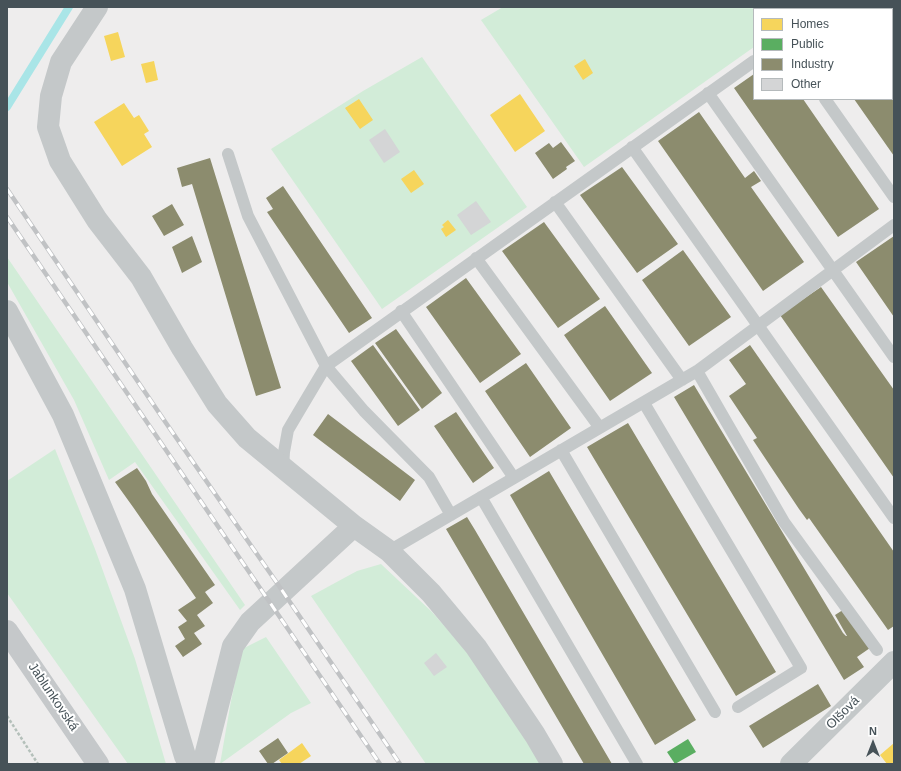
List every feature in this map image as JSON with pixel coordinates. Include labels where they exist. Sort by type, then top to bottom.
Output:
[{"type":"main road","name":"Jablunkovská","points":[[7,631],[98,764]]},
{"type":"street","points":[[97,7],[61,62],[51,96],[48,127],[60,161],[97,220],[141,278],[217,404],[247,438],[354,526],[389,551],[431,593],[476,647],[535,735],[552,764]]},
{"type":"street","points":[[7,311],[64,416],[135,589],[188,764]]},
{"type":"street","points":[[203,764],[233,646],[250,622],[354,526]]},
{"type":"street","name":"Olšová","points":[[791,764],[886,656]]},
{"type":"lane","points":[[283,468],[288,430],[326,366],[401,311],[753,62]]},
{"type":"lane","points":[[708,94],[894,357]]},
{"type":"lane","points":[[826,100],[894,197]]},
{"type":"lane","points":[[632,147],[894,518]]},
{"type":"lane","points":[[228,154],[248,216],[326,366],[364,411],[428,477],[451,515]]},
{"type":"lane","points":[[555,202],[682,380]]},
{"type":"lane","points":[[389,551],[697,371],[894,225]]},
{"type":"lane","points":[[476,258],[600,428]]},
{"type":"lane","points":[[401,311],[514,478]]},
{"type":"lane","points":[[697,371],[784,522],[886,656]]},
{"type":"lane","points":[[644,403],[801,668],[738,707]]},
{"type":"lane","points":[[561,450],[715,712]]},
{"type":"lane","points":[[481,497],[637,764]]},
{"type":"path","points":[[7,716],[38,764]]},
{"type":"green space","points":[[503,7],[811,7],[753,8],[753,48],[584,167],[481,20]]},
{"type":"green space","points":[[422,57],[527,207],[382,309],[271,149],[363,91]]},
{"type":"green space","points":[[7,257],[245,605],[240,610],[135,462],[109,480],[74,400],[7,282]]},
{"type":"green space","points":[[55,449],[95,549],[135,659],[166,764],[128,764],[7,593],[7,481]]},
{"type":"green space","points":[[381,564],[432,612],[486,673],[541,764],[426,764],[311,596],[357,571]]},
{"type":"green space","points":[[266,637],[311,703],[291,713],[220,764],[242,649]]},
{"type":"building: Homes","points":[[118,32],[125,57],[111,61],[104,36]]},
{"type":"building: Homes","points":[[585,59],[593,73],[583,80],[574,66]]},
{"type":"building: Homes","points":[[154,61],[158,80],[146,83],[141,64]]},
{"type":"building: Homes","points":[[520,94],[545,131],[515,152],[490,115]]},
{"type":"building: Homes","points":[[359,99],[373,120],[360,129],[345,108]]},
{"type":"building: Homes","points":[[124,103],[134,118],[139,115],[149,131],[144,134],[152,147],[122,166],[94,122]]},
{"type":"building: Homes","points":[[414,170],[424,184],[411,193],[401,179]]},
{"type":"building: Homes","points":[[448,220],[456,230],[446,237],[441,229],[444,227],[442,225]]},
{"type":"building: Homes","points":[[302,743],[311,756],[299,764],[282,764],[279,760]]},
{"type":"building: Homes","points":[[894,743],[894,764],[887,764],[880,755]]},
{"type":"building: Public","points":[[688,739],[696,752],[675,764],[667,752]]},
{"type":"building: Industry","points":[[893,68],[894,69],[894,156],[855,100],[893,100]]},
{"type":"building: Industry","points":[[753,75],[753,100],[804,100],[879,209],[838,237],[734,88]]},
{"type":"building: Industry","points":[[699,112],[745,178],[754,171],[761,181],[751,187],[804,262],[763,291],[658,141]]},
{"type":"building: Industry","points":[[561,142],[575,161],[553,179],[535,153],[549,143],[553,148]]},
{"type":"building: Industry","points":[[210,158],[281,388],[256,396],[192,184],[182,187],[177,168]]},
{"type":"building: Industry","points":[[622,167],[678,244],[637,273],[580,195]]},
{"type":"building: Industry","points":[[283,186],[372,318],[349,333],[267,212],[273,209],[266,198]]},
{"type":"building: Industry","points":[[172,204],[184,225],[164,236],[152,216]]},
{"type":"building: Industry","points":[[544,222],[600,299],[558,328],[502,251]]},
{"type":"building: Industry","points":[[192,236],[202,262],[182,273],[172,247]]},
{"type":"building: Industry","points":[[894,236],[894,317],[856,262]]},
{"type":"building: Industry","points":[[683,250],[731,317],[689,346],[642,280]]},
{"type":"building: Industry","points":[[466,278],[521,354],[480,383],[426,307]]},
{"type":"building: Industry","points":[[821,287],[894,390],[894,478],[780,315]]},
{"type":"building: Industry","points":[[605,306],[652,373],[610,401],[564,335]]},
{"type":"building: Industry","points":[[396,329],[442,393],[422,409],[375,343]]},
{"type":"building: Industry","points":[[373,345],[420,410],[398,426],[351,361]]},
{"type":"building: Industry","points":[[750,345],[894,552],[894,626],[888,630],[809,518],[807,520],[799,509],[753,440],[757,438],[729,396],[746,384],[729,360]]},
{"type":"building: Industry","points":[[526,363],[571,428],[530,457],[485,391]]},
{"type":"building: Industry","points":[[694,385],[843,633],[847,636],[835,615],[846,608],[870,648],[857,657],[864,667],[844,680],[674,397]]},
{"type":"building: Industry","points":[[456,412],[494,468],[473,483],[434,426]]},
{"type":"building: Industry","points":[[328,414],[415,480],[400,501],[313,435]]},
{"type":"building: Industry","points":[[628,423],[776,672],[736,696],[587,447]]},
{"type":"building: Industry","points":[[137,468],[146,481],[152,494],[215,585],[205,592],[213,603],[197,615],[205,626],[194,633],[202,644],[183,657],[175,646],[185,639],[178,627],[187,621],[178,610],[196,598],[115,482]]},
{"type":"building: Industry","points":[[549,471],[696,720],[655,745],[510,495]]},
{"type":"building: Industry","points":[[467,517],[612,764],[584,764],[446,529]]},
{"type":"building: Industry","points":[[818,684],[831,706],[763,748],[749,726]]},
{"type":"building: Industry","points":[[278,738],[288,753],[272,764],[268,764],[259,751]]},
{"type":"building: Other","points":[[385,129],[400,152],[384,163],[369,140]]},
{"type":"building: Other","points":[[476,201],[491,222],[471,235],[457,215]]},
{"type":"building: Other","points":[[436,653],[447,667],[434,676],[424,663]]},
{"type":"waterway","points":[[7,107],[69,7]]},
{"type":"railway","points":[[7,189],[400,764]]},
{"type":"railway","points":[[7,217],[380,764]]}]
